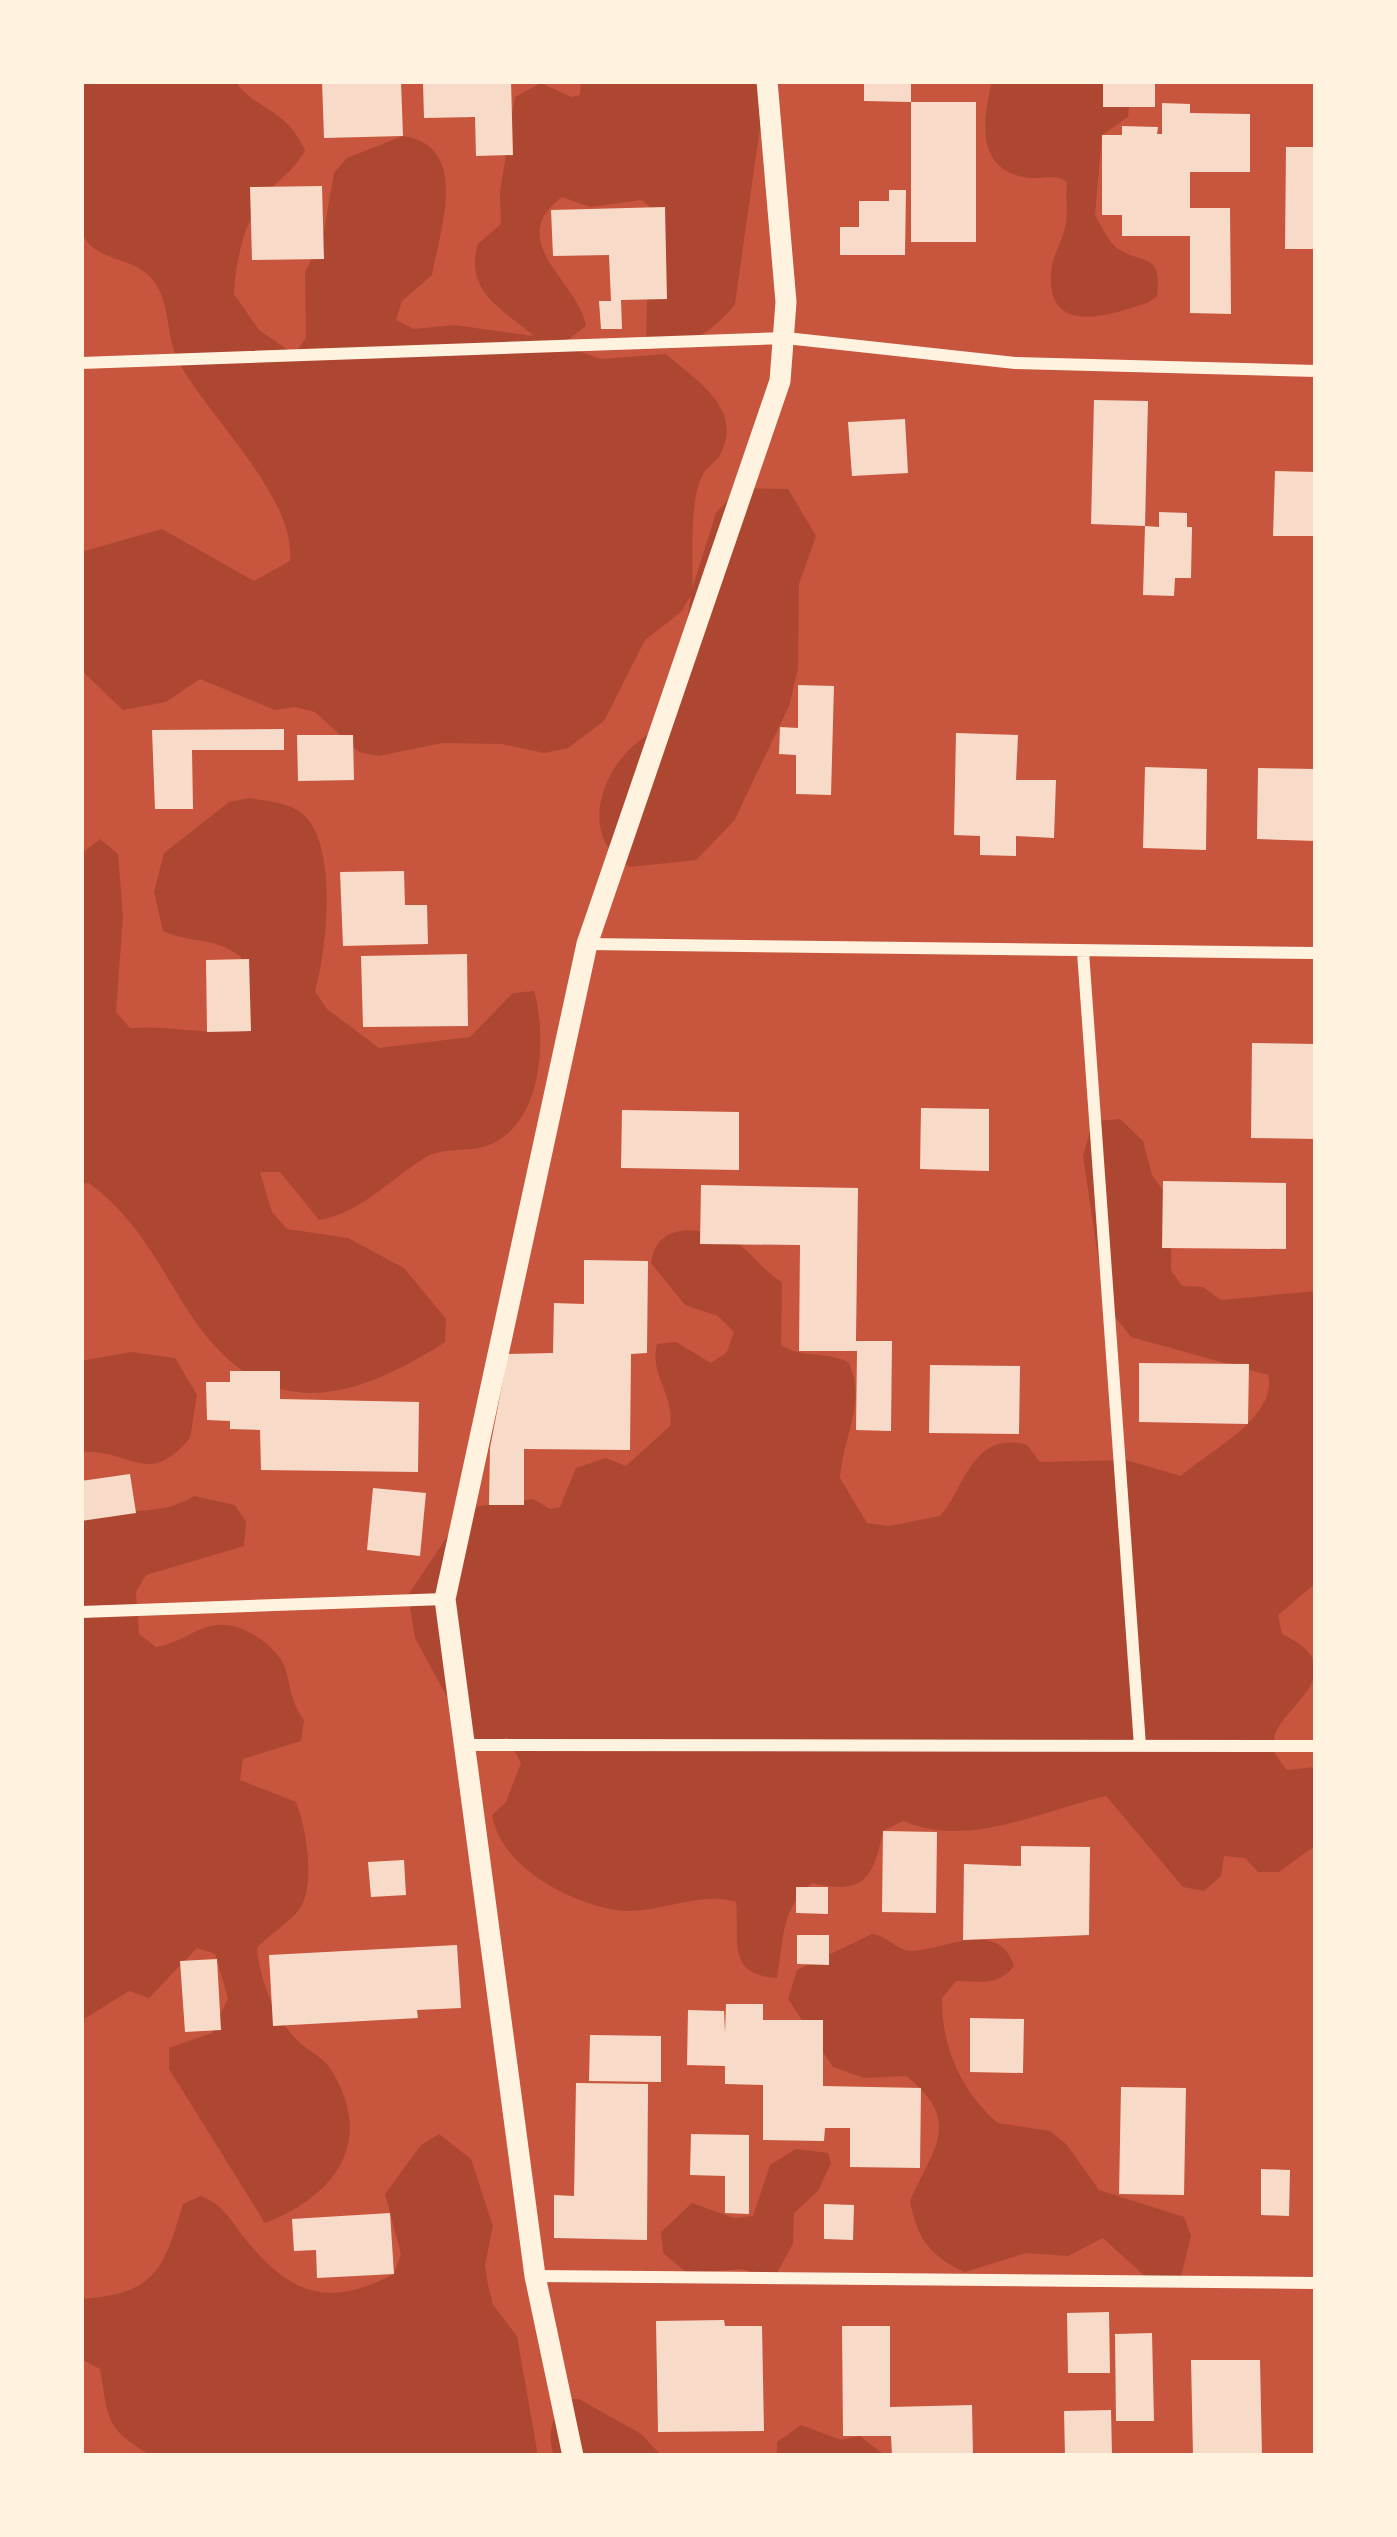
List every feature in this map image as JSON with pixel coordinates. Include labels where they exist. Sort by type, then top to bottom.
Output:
[{"type":"street","points":[[573,2456],[535,2276],[445,1599],[587,944],[780,381],[786,338],[767,81]]},
{"type":"street","points":[[81,363],[786,338],[1015,363],[1316,370]]},
{"type":"street","points":[[587,944],[1316,953]]},
{"type":"street","points":[[1083,952],[1140,1746]]},
{"type":"street","points":[[81,1612],[445,1599]]},
{"type":"street","points":[[466,1745],[1316,1745]]},
{"type":"street","points":[[535,2276],[1316,2283]]},
{"type":"shaded area","points":[[81,81],[235,81],[289,125],[305,150],[259,203],[247,227],[234,294],[259,330],[294,354],[306,338],[305,272],[323,237],[334,173],[347,158],[403,136],[424,143],[437,156],[444,173],[444,214],[432,275],[402,301],[396,320],[414,329],[454,325],[534,336],[490,299],[476,276],[478,244],[501,224],[500,192],[515,97],[541,83],[571,97],[580,95],[581,81],[755,81],[760,87],[765,113],[735,304],[708,330],[686,343],[650,348],[646,338],[650,207],[642,200],[590,207],[562,197],[546,213],[540,230],[549,262],[581,310],[586,326],[561,345],[601,359],[666,354],[721,409],[726,437],[719,456],[703,474],[695,500],[692,589],[716,513],[739,488],[788,489],[816,536],[799,584],[798,669],[789,706],[734,821],[696,860],[630,867],[606,844],[599,814],[615,768],[667,710],[682,661],[691,595],[681,612],[645,640],[604,721],[568,748],[544,753],[502,744],[442,743],[379,756],[359,752],[315,712],[295,707],[275,710],[200,679],[166,702],[123,710],[81,670],[81,552],[162,529],[254,581],[290,561],[288,536],[265,485],[180,364],[158,288],[144,271],[102,253],[86,240],[78,196]]},
{"type":"shaded area","points":[[992,81],[1106,81],[1111,97],[1129,107],[1128,117],[1102,135],[1095,215],[1114,246],[1154,266],[1157,296],[1149,302],[1084,317],[1059,307],[1051,273],[1066,223],[1067,182],[1012,174],[992,156],[985,129]]},
{"type":"shaded area","points":[[250,798],[292,807],[311,823],[320,843],[327,894],[315,991],[327,1009],[379,1048],[470,1037],[513,993],[534,991],[538,1011],[536,1080],[519,1121],[505,1136],[486,1146],[431,1155],[361,1203],[319,1220],[280,1172],[260,1172],[272,1212],[287,1229],[348,1238],[404,1268],[446,1319],[445,1342],[374,1380],[340,1390],[308,1393],[277,1388],[247,1374],[218,1349],[190,1314],[121,1212],[89,1183],[81,1184],[81,854],[100,839],[118,854],[123,917],[116,1012],[130,1028],[251,1031],[241,957],[222,946],[163,931],[154,892],[164,853],[229,802]]},
{"type":"shaded area","points":[[1120,1119],[1143,1141],[1152,1175],[1172,1203],[1171,1270],[1182,1286],[1203,1287],[1221,1300],[1316,1291],[1316,1583],[1278,1615],[1282,1634],[1303,1647],[1313,1660],[1315,1673],[1274,1741],[1275,1754],[1287,1770],[1316,1767],[1316,1845],[1279,1872],[1258,1872],[1245,1858],[1224,1856],[1221,1876],[1204,1891],[1183,1887],[1106,1796],[979,1829],[928,1829],[903,1821],[883,1831],[875,1861],[863,1880],[844,1887],[812,1883],[802,1893],[785,1926],[777,1978],[749,1970],[742,1962],[736,1902],[707,1899],[647,1910],[617,1910],[558,1890],[522,1866],[498,1833],[492,1815],[506,1802],[521,1763],[507,1737],[499,1742],[470,1739],[415,1638],[408,1595],[455,1525],[478,1506],[533,1499],[550,1509],[560,1507],[576,1468],[606,1458],[626,1466],[670,1426],[669,1404],[656,1366],[657,1344],[676,1342],[711,1363],[727,1352],[734,1332],[718,1316],[685,1305],[651,1263],[655,1249],[670,1234],[692,1230],[736,1242],[782,1282],[781,1345],[848,1362],[855,1405],[840,1478],[867,1523],[889,1526],[940,1516],[971,1466],[993,1446],[1027,1445],[1040,1462],[1126,1460],[1181,1476],[1253,1419],[1263,1405],[1268,1375],[1131,1337],[1105,1304],[1083,1156],[1091,1127],[1098,1121]]},
{"type":"shaded area","points":[[131,1352],[175,1358],[197,1395],[190,1438],[175,1453],[150,1464],[81,1452],[81,1361]]},
{"type":"shaded area","points":[[194,1496],[235,1505],[246,1522],[244,1546],[146,1575],[136,1592],[139,1634],[156,1647],[209,1626],[226,1625],[262,1640],[284,1666],[304,1720],[301,1741],[243,1759],[240,1780],[296,1802],[306,1840],[308,1885],[296,1913],[257,1948],[275,2010],[289,2032],[332,2071],[350,2121],[341,2164],[328,2182],[290,2212],[265,2223],[169,2069],[169,2048],[212,2033],[228,1998],[215,1954],[197,1948],[149,1998],[129,1991],[81,2021],[81,1516],[153,1510]]},
{"type":"shaded area","points":[[872,1934],[908,1951],[984,1940],[1007,1952],[1014,1966],[1008,1973],[988,1981],[956,1981],[942,1998],[945,2033],[964,2082],[998,2123],[1050,2131],[1067,2145],[1099,2190],[1184,2217],[1191,2236],[1181,2276],[1148,2279],[1103,2238],[1068,2256],[1026,2253],[965,2272],[927,2245],[910,2201],[938,2137],[934,2108],[906,2076],[864,2078],[833,2067],[788,1999],[797,1970]]},
{"type":"shaded area","points":[[439,2134],[471,2159],[493,2226],[485,2265],[488,2285],[493,2305],[517,2336],[538,2456],[152,2456],[117,2430],[108,2412],[100,2369],[81,2359],[81,2299],[125,2291],[152,2275],[169,2246],[183,2204],[201,2196],[217,2205],[264,2260],[297,2285],[331,2293],[350,2291],[394,2274],[401,2254],[385,2194],[421,2145]]},
{"type":"shaded area","points":[[796,2149],[828,2153],[831,2163],[818,2191],[794,2213],[793,2244],[773,2280],[742,2269],[687,2273],[663,2253],[661,2232],[692,2203],[734,2218],[753,2216],[770,2165]]},
{"type":"shaded area","points":[[569,2399],[579,2399],[641,2434],[662,2456],[554,2456],[552,2425]]},
{"type":"shaded area","points":[[801,2425],[841,2440],[860,2436],[886,2456],[777,2456],[777,2442]]},
{"type":"building","points":[[322,81],[401,81],[403,136],[324,138]]},
{"type":"building","points":[[511,81],[513,155],[476,156],[475,117],[424,118],[423,84]]},
{"type":"building","points":[[864,81],[911,81],[911,102],[864,101]]},
{"type":"building","points":[[1103,81],[1155,81],[1155,107],[1103,107]]},
{"type":"building","points":[[911,102],[976,102],[976,242],[911,242]]},
{"type":"building","points":[[1162,103],[1190,104],[1190,113],[1250,114],[1250,172],[1190,172],[1190,208],[1230,208],[1231,314],[1190,313],[1190,236],[1122,236],[1122,215],[1102,215],[1102,135],[1122,135],[1122,126],[1158,127],[1157,134],[1162,134]]},
{"type":"building","points":[[1286,147],[1316,147],[1316,249],[1285,249]]},
{"type":"building","points":[[322,186],[324,259],[252,260],[250,187]]},
{"type":"building","points":[[889,190],[906,190],[905,255],[840,255],[840,227],[859,227],[859,201],[889,201]]},
{"type":"building","points":[[665,207],[667,299],[621,300],[622,329],[601,329],[599,301],[611,301],[609,255],[553,256],[551,210]]},
{"type":"building","points":[[1094,400],[1148,401],[1145,526],[1091,524]]},
{"type":"building","points":[[905,419],[908,473],[852,476],[848,422]]},
{"type":"building","points":[[1275,471],[1316,472],[1316,536],[1273,536]]},
{"type":"building","points":[[1159,512],[1187,513],[1187,527],[1192,527],[1191,578],[1175,578],[1174,596],[1143,595],[1145,526],[1159,527]]},
{"type":"building","points":[[798,685],[834,686],[831,795],[796,794],[796,755],[779,754],[780,727],[798,728]]},
{"type":"building","points":[[284,729],[284,750],[192,750],[193,809],[155,809],[152,730]]},
{"type":"building","points":[[956,733],[1018,735],[1016,780],[1056,780],[1054,838],[1016,836],[1016,856],[980,855],[980,836],[954,835]]},
{"type":"building","points":[[297,735],[353,735],[354,780],[298,781]]},
{"type":"building","points":[[1145,767],[1207,769],[1206,850],[1143,848]]},
{"type":"building","points":[[1258,768],[1316,769],[1316,841],[1257,839]]},
{"type":"building","points":[[404,871],[405,905],[427,905],[428,944],[343,946],[340,872]]},
{"type":"building","points":[[467,954],[468,1026],[363,1027],[361,956]]},
{"type":"building","points":[[249,959],[251,1031],[207,1032],[206,960]]},
{"type":"building","points":[[1252,1043],[1316,1044],[1316,1139],[1251,1138]]},
{"type":"building","points":[[921,1108],[989,1109],[989,1171],[920,1169]]},
{"type":"building","points":[[622,1110],[739,1112],[739,1170],[621,1168]]},
{"type":"building","points":[[1163,1181],[1286,1183],[1286,1249],[1162,1248]]},
{"type":"building","points":[[701,1185],[858,1188],[856,1341],[892,1341],[891,1431],[856,1430],[857,1351],[799,1351],[800,1245],[700,1244]]},
{"type":"building","points":[[584,1260],[648,1261],[647,1353],[631,1354],[630,1450],[524,1449],[524,1505],[489,1505],[490,1448],[508,1354],[553,1353],[554,1303],[584,1304]]},
{"type":"building","points":[[1139,1363],[1249,1364],[1248,1424],[1139,1422]]},
{"type":"building","points":[[930,1365],[1020,1366],[1019,1434],[929,1433]]},
{"type":"building","points":[[230,1371],[280,1371],[280,1399],[419,1402],[418,1472],[261,1470],[260,1430],[230,1429],[230,1421],[207,1420],[206,1382],[230,1382]]},
{"type":"building","points":[[130,1474],[136,1513],[81,1521],[81,1481]]},
{"type":"building","points":[[373,1488],[426,1493],[420,1556],[367,1550]]},
{"type":"building","points":[[883,1831],[937,1832],[936,1913],[882,1912]]},
{"type":"building","points":[[1021,1846],[1090,1847],[1089,1935],[963,1940],[964,1864],[1021,1866]]},
{"type":"building","points":[[404,1860],[406,1895],[371,1897],[368,1862]]},
{"type":"building","points":[[796,1887],[828,1887],[828,1914],[796,1913]]},
{"type":"building","points":[[797,1935],[829,1935],[829,1965],[797,1964]]},
{"type":"building","points":[[457,1945],[461,2008],[417,2010],[418,2018],[273,2026],[269,1955]]},
{"type":"building","points":[[217,1959],[221,2030],[185,2032],[180,1961]]},
{"type":"building","points":[[726,2004],[763,2004],[763,2020],[823,2020],[823,2086],[921,2088],[920,2168],[850,2167],[850,2128],[825,2128],[824,2141],[763,2140],[763,2085],[725,2084],[725,2066],[687,2065],[688,2010],[724,2011],[725,2033]]},
{"type":"building","points":[[970,2018],[1024,2019],[1023,2073],[970,2072]]},
{"type":"building","points":[[590,2035],[661,2036],[661,2082],[589,2081]]},
{"type":"building","points":[[576,2083],[648,2084],[647,2240],[554,2238],[554,2195],[574,2196]]},
{"type":"building","points":[[1121,2087],[1186,2088],[1184,2195],[1119,2194]]},
{"type":"building","points":[[691,2134],[749,2135],[749,2214],[725,2213],[725,2176],[690,2175]]},
{"type":"building","points":[[1261,2169],[1290,2170],[1289,2216],[1261,2215]]},
{"type":"building","points":[[824,2204],[854,2205],[853,2240],[824,2239]]},
{"type":"building","points":[[390,2213],[394,2274],[317,2278],[316,2250],[294,2251],[292,2219]]},
{"type":"building","points":[[1109,2312],[1110,2373],[1068,2373],[1067,2313]]},
{"type":"building","points":[[724,2320],[725,2326],[762,2326],[764,2431],[658,2432],[656,2321]]},
{"type":"building","points":[[842,2326],[890,2326],[890,2407],[972,2405],[973,2456],[892,2456],[891,2436],[843,2436]]},
{"type":"building","points":[[1152,2333],[1154,2421],[1116,2421],[1115,2334]]},
{"type":"building","points":[[1191,2360],[1260,2360],[1262,2456],[1193,2456]]},
{"type":"building","points":[[1111,2410],[1112,2456],[1065,2456],[1064,2411]]}]
